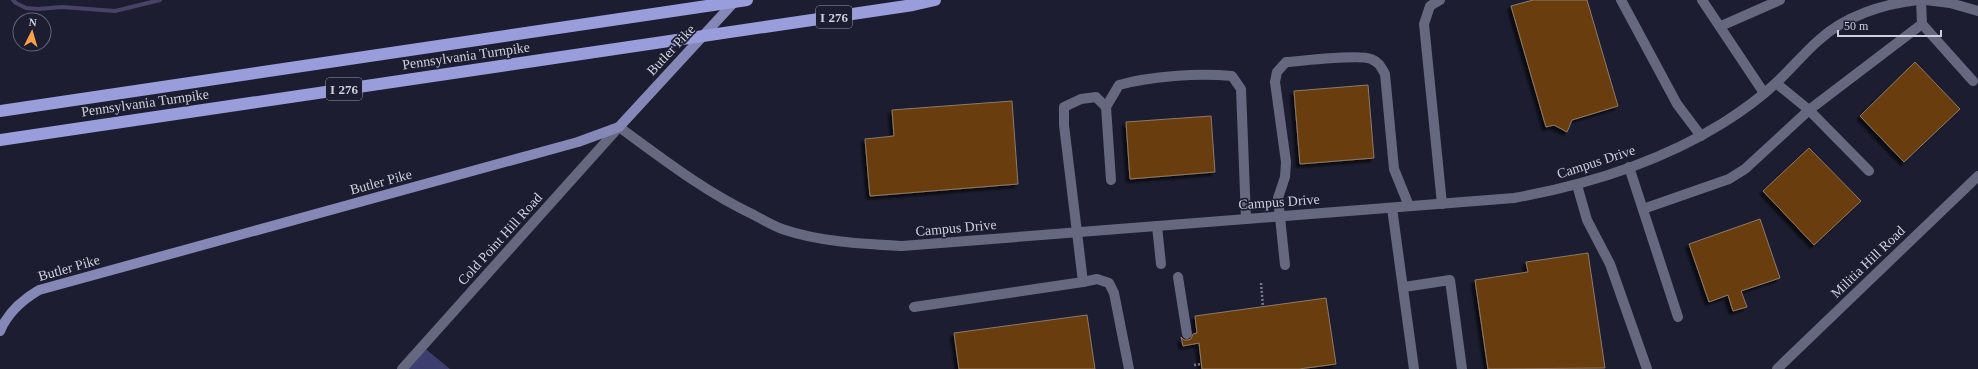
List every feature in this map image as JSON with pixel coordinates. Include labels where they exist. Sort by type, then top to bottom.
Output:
[{"type":"highway","name":"Pennsylvania Turnpike","points":[[0,111],[747,0]]},
{"type":"highway","name":"Pennsylvania Turnpike","points":[[0,140],[733,32],[913,5],[936,0]]},
{"type":"highway","points":[[0,107],[54,103]]},
{"type":"main road","name":"Butler Pike","points":[[0,331],[11,312],[28,297],[40,290],[578,142],[619,127],[736,0]]},
{"type":"street","points":[[1440,0],[1430,6],[1424,24],[1442,204]]},
{"type":"street","points":[[1621,0],[1677,104],[1700,136]]},
{"type":"street","points":[[1702,0],[1721,26],[1764,93]]},
{"type":"street","points":[[1721,26],[1780,0]]},
{"type":"street","name":"Campus Drive","points":[[619,127],[686,176],[728,203],[781,228],[830,240],[867,245],[902,246],[1514,198],[1577,185],[1671,151],[1724,122],[1764,93],[1776,83],[1819,39],[1838,26],[1880,7],[1897,2],[1919,0]]},
{"type":"street","points":[[1919,0],[1922,24],[1973,81]]},
{"type":"street","points":[[1926,0],[1950,2],[1978,11]]},
{"type":"street","points":[[1643,209],[1729,179],[1745,169],[1809,110],[1922,24]]},
{"type":"street","points":[[1285,265],[1278,198],[1285,177],[1286,162],[1275,82],[1277,72],[1286,62],[1355,57],[1370,58],[1380,64],[1385,74],[1394,169],[1408,206]]},
{"type":"street","points":[[1111,180],[1106,107],[1119,85],[1138,80],[1217,75],[1232,76],[1241,90],[1246,219]]},
{"type":"street","points":[[1776,83],[1809,110],[1869,171]]},
{"type":"street","points":[[1083,282],[1064,125],[1064,106],[1081,99],[1096,97],[1106,107]]},
{"type":"street","name":"Cold Point Hill Road","points":[[402,369],[619,127]]},
{"type":"street","points":[[1629,167],[1678,317]]},
{"type":"street","name":"Militia Hill Road","points":[[1777,369],[1978,176]]},
{"type":"street","points":[[1577,185],[1587,220],[1610,264],[1647,369]]},
{"type":"street","points":[[1392,208],[1414,369]]},
{"type":"street","points":[[1157,226],[1161,264]]},
{"type":"street","points":[[1178,277],[1187,334]]},
{"type":"street","points":[[914,307],[1097,280],[1108,283],[1114,293],[1129,369]]},
{"type":"street","points":[[1404,288],[1450,280],[1462,369]]},
{"type":"path","points":[[1261,283],[1263,307]]},
{"type":"path","points":[[1194,365],[1202,364]]},
{"type":"shaded area","points":[[422,346],[450,369],[402,369]]},
{"type":"building","points":[[1533,0],[1587,0],[1618,106],[1572,120],[1567,132],[1554,125],[1546,127],[1511,6]]},
{"type":"building","points":[[1915,62],[1960,109],[1904,162],[1860,116]]},
{"type":"building","points":[[1368,85],[1374,158],[1300,164],[1294,91]]},
{"type":"building","points":[[1012,101],[1018,184],[870,196],[865,139],[894,136],[892,110]]},
{"type":"building","points":[[1211,116],[1215,172],[1130,179],[1126,122]]},
{"type":"building","points":[[1809,148],[1861,201],[1814,245],[1763,191]]},
{"type":"building","points":[[1760,219],[1780,278],[1741,291],[1747,307],[1733,311],[1728,295],[1709,302],[1689,244]]},
{"type":"building","points":[[1588,253],[1605,368],[1488,369],[1475,280],[1528,272],[1526,262]]},
{"type":"building","points":[[1326,298],[1336,364],[1299,369],[1202,369],[1199,343],[1183,346],[1181,337],[1184,340],[1188,340],[1191,339],[1193,334],[1197,333],[1195,316]]},
{"type":"building","points":[[1087,315],[1095,369],[959,369],[954,333]]},
{"type":"waterway","points":[[13,0],[26,8],[38,9],[62,7],[115,11],[160,0]]}]
